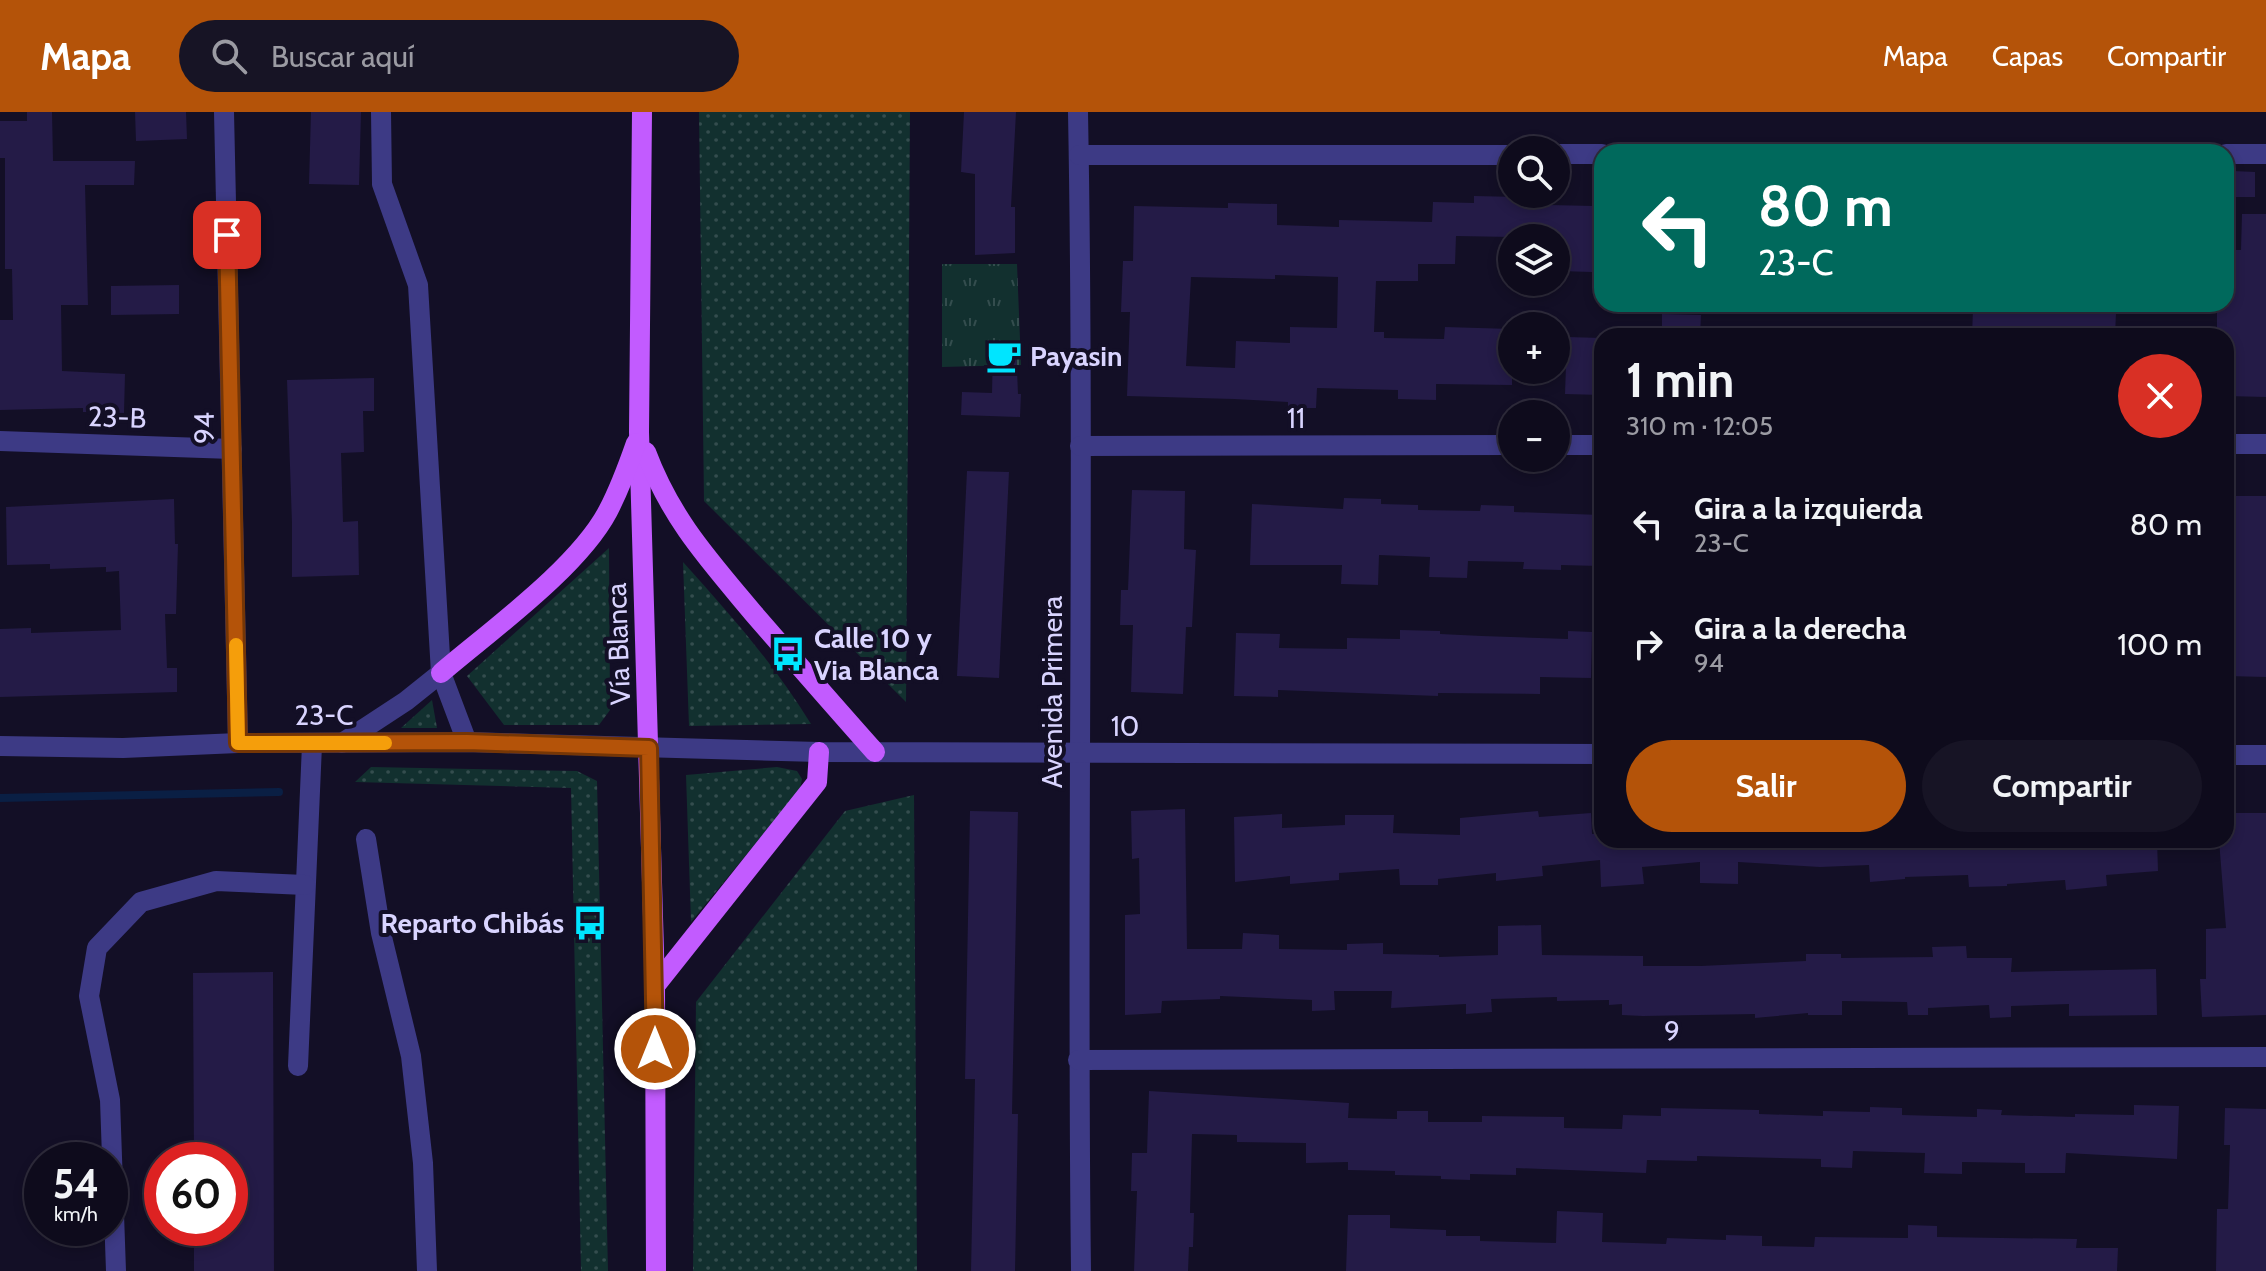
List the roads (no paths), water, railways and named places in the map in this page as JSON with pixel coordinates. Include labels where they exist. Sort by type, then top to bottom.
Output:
[{"type":"main road","name":"Vía Blanca","points":[[642,112],[639,432],[655,986],[656,1271]]},
{"type":"main road","points":[[441,673],[575,555],[607,513],[639,432]]},
{"type":"main road","points":[[639,432],[655,474],[687,534],[875,752]]},
{"type":"main road","points":[[655,986],[817,782],[819,752]]},
{"type":"street","name":"94","points":[[224,112],[238,743]]},
{"type":"street","points":[[381,112],[382,184],[418,285],[441,673],[467,742]]},
{"type":"street","name":"Avenida Primera","points":[[1078,112],[1078,1060],[1081,1271]]},
{"type":"street","points":[[1570,154],[1594,154]]},
{"type":"street","points":[[2234,154],[2266,154]]},
{"type":"street","points":[[1079,155],[1498,155]]},
{"type":"street","name":"23-B","points":[[0,441],[232,449]]},
{"type":"street","points":[[2234,444],[2266,444]]},
{"type":"street","name":"11","points":[[1080,446],[1498,445]]},
{"type":"street","points":[[1570,445],[1594,445]]},
{"type":"street","points":[[342,743],[406,701],[441,673]]},
{"type":"street","name":"23-C","points":[[0,746],[123,748],[238,743],[467,742],[649,748]]},
{"type":"street","points":[[298,1066],[312,745]]},
{"type":"street","name":"10","points":[[649,748],[1080,754],[1594,754]]},
{"type":"street","points":[[2234,755],[2266,755]]},
{"type":"street","points":[[366,839],[381,933],[413,1068],[423,1163],[427,1271]]},
{"type":"street","points":[[116,1271],[110,1100],[89,996],[97,948],[141,902],[216,881],[305,885]]},
{"type":"street","name":"9","points":[[1078,1060],[2266,1057]]},
{"type":"waterway","points":[[0,798],[279,792]]},
{"type":"place","name":"Payasin","points":[[1004,356]]},
{"type":"place","name":"Calle 10 y Via Blanca","points":[[788,654]]},
{"type":"place","name":"Reparto Chibás","points":[[590,923]]}]
